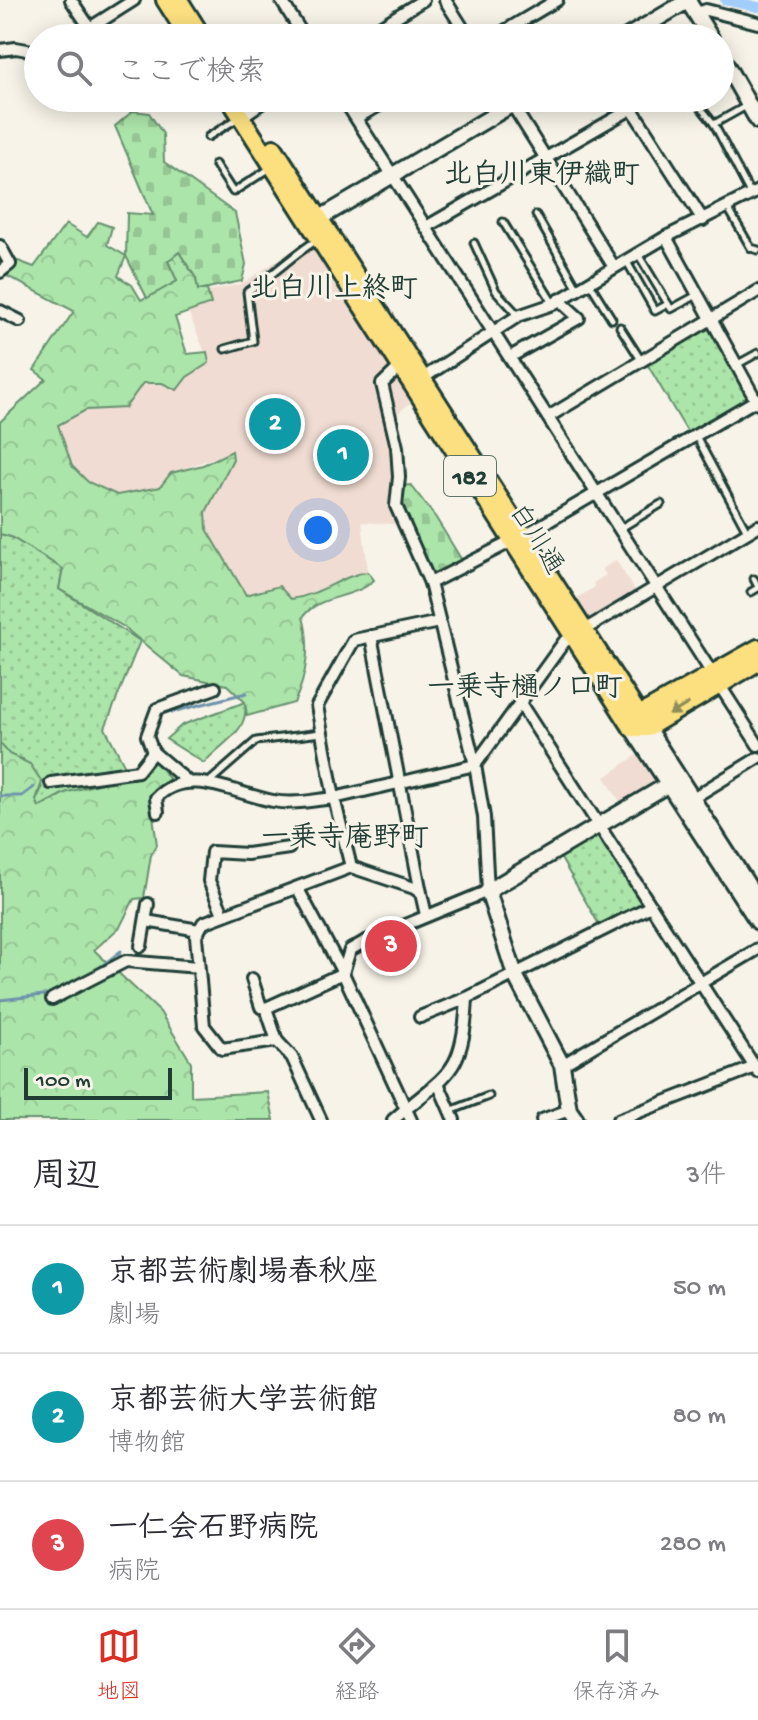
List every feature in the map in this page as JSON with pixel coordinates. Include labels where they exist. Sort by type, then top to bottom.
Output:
[{"type":"main road","points":[[165,0],[180,24]]},
{"type":"main road","points":[[179,0],[194,24]]},
{"type":"main road","name":"白川通","points":[[245,112],[272,167],[314,221],[318,239],[404,363]]},
{"type":"main road","name":"白川通","points":[[246,112],[416,382],[640,724]]},
{"type":"main road","points":[[640,724],[715,679],[758,648]]},
{"type":"main road","points":[[715,679],[758,662]]},
{"type":"street","points":[[71,0],[87,24]]},
{"type":"street","points":[[96,24],[134,0]]},
{"type":"street","points":[[281,0],[296,24]]},
{"type":"street","points":[[384,24],[423,0]]},
{"type":"street","points":[[445,0],[460,24]]},
{"type":"street","points":[[517,24],[557,0]]},
{"type":"street","points":[[684,4],[698,24]]},
{"type":"street","points":[[649,24],[684,4],[758,23]]},
{"type":"street","points":[[0,50],[24,49]]},
{"type":"street","points":[[734,79],[758,119]]},
{"type":"street","points":[[353,112],[758,745]]},
{"type":"street","points":[[357,118],[367,112]]},
{"type":"street","points":[[314,221],[495,112]]},
{"type":"street","points":[[521,112],[546,159],[614,267]]},
{"type":"street","points":[[426,227],[626,112]]},
{"type":"street","points":[[633,112],[703,220]]},
{"type":"street","points":[[416,382],[518,316],[556,302],[666,237],[754,193]]},
{"type":"street","points":[[430,583],[598,494],[757,401],[666,237]]},
{"type":"street","points":[[0,246],[10,264],[0,272]]},
{"type":"street","points":[[548,417],[758,291]]},
{"type":"street","points":[[510,357],[578,319],[556,302]]},
{"type":"street","points":[[0,311],[20,321]]},
{"type":"street","points":[[404,363],[382,384],[397,447],[399,477],[396,506],[430,583],[475,765],[484,817],[488,891],[515,975],[562,1065],[573,1115],[542,1120]]},
{"type":"street","points":[[215,688],[157,709],[147,736],[153,752],[186,780],[287,803],[334,798],[400,780],[475,765],[564,642],[753,529]]},
{"type":"street","points":[[351,867],[317,706],[354,640],[439,622]]},
{"type":"street","points":[[371,636],[426,915]]},
{"type":"street","points":[[520,703],[756,1069],[618,1120]]},
{"type":"street","name":"白川通","points":[[640,724],[673,781],[758,901]]},
{"type":"street","points":[[51,783],[138,771],[153,752]]},
{"type":"street","points":[[687,801],[758,758]]},
{"type":"street","points":[[158,812],[156,798],[165,789],[186,780]]},
{"type":"street","points":[[252,979],[261,1007],[266,1008],[343,973],[350,950],[488,891],[673,781]]},
{"type":"street","name":"白川通","points":[[687,801],[758,922]]},
{"type":"street","points":[[223,914],[209,881],[212,852],[247,854],[289,848]]},
{"type":"street","points":[[277,1041],[222,1049],[204,1026],[196,936],[203,923],[351,867],[421,893]]},
{"type":"street","points":[[298,889],[343,973],[411,1120]]},
{"type":"street","points":[[141,946],[148,904]]},
{"type":"street","points":[[420,1017],[515,975],[649,907]]},
{"type":"street","points":[[146,921],[199,930]]},
{"type":"street","points":[[562,1065],[758,949]]},
{"type":"street","points":[[52,999],[126,961],[198,967]]},
{"type":"street","points":[[393,1120],[438,1083],[458,1061],[465,1042],[467,998]]},
{"type":"street","points":[[266,1008],[277,1041],[292,1057],[321,1120]]},
{"type":"street","points":[[438,1083],[452,1116]]},
{"type":"lane","points":[[714,124],[749,105]]},
{"type":"lane","points":[[208,137],[240,112]]},
{"type":"lane","points":[[704,112],[754,193]]},
{"type":"lane","points":[[215,164],[233,192],[272,167]]},
{"type":"lane","points":[[728,208],[751,248],[758,250]]},
{"type":"lane","points":[[536,215],[577,287]]},
{"type":"lane","points":[[503,222],[556,302]]},
{"type":"lane","points":[[225,349],[253,341],[247,292],[275,275],[284,260],[318,239]]},
{"type":"lane","points":[[474,243],[496,291],[518,316]]},
{"type":"lane","points":[[638,253],[671,309],[698,294]]},
{"type":"lane","points":[[626,260],[655,311],[668,304]]},
{"type":"lane","points":[[588,281],[612,319]]},
{"type":"lane","points":[[620,327],[641,360]]},
{"type":"lane","points":[[736,365],[758,353]]},
{"type":"lane","points":[[696,436],[753,529]]},
{"type":"lane","points":[[620,529],[661,504]]},
{"type":"lane","points":[[751,592],[758,587],[754,579]]},
{"type":"lane","points":[[206,785],[256,741],[322,732]]},
{"type":"lane","points":[[452,1116],[489,1096]]},
{"type":"shaded area","points":[[312,238],[415,399],[398,413],[406,462],[399,491],[405,525],[362,522],[368,572],[355,574],[315,595],[291,599],[278,586],[247,595],[207,529],[206,512],[233,459],[219,456],[171,473],[160,487],[117,495],[88,482],[72,466],[58,425],[86,410],[125,408],[143,383],[162,383],[178,390],[186,377],[209,362],[182,297],[241,284]]},
{"type":"shaded area","points":[[616,560],[637,594],[592,621],[577,598],[595,587],[593,583],[606,575],[602,569]]},
{"type":"shaded area","points":[[637,755],[657,785],[622,805],[605,777]]},
{"type":"green space","points":[[132,112],[149,113],[163,134],[164,162],[235,213],[246,264],[242,281],[198,290],[196,278],[179,252],[168,261],[177,281],[147,298],[126,256],[127,213],[153,215],[115,126]]},
{"type":"green space","points":[[98,222],[112,227],[107,245],[126,256],[118,276],[132,285],[141,300],[177,281],[168,261],[179,252],[196,278],[198,290],[207,290],[211,304],[175,317],[187,354],[207,352],[209,363],[187,377],[177,390],[162,383],[143,383],[125,408],[86,410],[58,425],[72,466],[88,482],[117,495],[160,487],[171,473],[203,465],[232,451],[233,459],[206,512],[207,529],[246,595],[279,586],[291,599],[359,574],[368,572],[374,580],[357,591],[318,604],[303,617],[307,638],[306,660],[294,703],[247,716],[245,702],[227,685],[183,676],[124,627],[59,589],[63,569],[11,537],[0,534],[0,422],[46,379],[34,370],[74,311],[5,275],[18,261],[34,267],[66,224],[87,237]]},
{"type":"green space","points":[[706,327],[714,330],[748,396],[746,403],[689,435],[646,362]]},
{"type":"green space","points":[[411,485],[463,562],[433,577],[402,508],[401,486]]},
{"type":"green space","points":[[0,534],[11,537],[63,569],[59,589],[140,641],[105,728],[130,776],[65,793],[39,807],[36,800],[42,788],[23,759],[9,755],[0,743]]},
{"type":"green space","points":[[245,702],[239,729],[204,763],[166,739],[182,725]]},
{"type":"green space","points":[[0,743],[9,754],[30,764],[42,782],[36,800],[39,807],[65,793],[145,771],[153,759],[169,778],[151,801],[157,845],[151,855],[144,898],[134,899],[120,927],[94,950],[160,1012],[191,1062],[191,1096],[268,1092],[274,1120],[0,1120]]},
{"type":"green space","points":[[595,834],[601,836],[643,901],[641,907],[601,928],[559,855]]},
{"type":"waterway","points":[[725,0],[758,7]]},
{"type":"waterway","points":[[172,712],[246,693]]},
{"type":"waterway","points":[[0,796],[22,796],[34,787]]},
{"type":"waterway","points":[[90,975],[121,951]]},
{"type":"waterway","points":[[0,1000],[52,994]]},
{"type":"place","name":"京都芸術大学芸術館","points":[[275,424]]},
{"type":"place","name":"京都芸術劇場春秋座","points":[[343,455]]},
{"type":"place","name":"一仁会石野病院","points":[[391,946]]},
{"type":"district","name":"北白川東伊織町","points":[[542,172]]},
{"type":"district","name":"北白川上終町","points":[[334,286]]},
{"type":"district","name":"一乗寺樋ノ口町","points":[[525,685]]},
{"type":"district","name":"一乗寺庵野町","points":[[345,835]]}]
